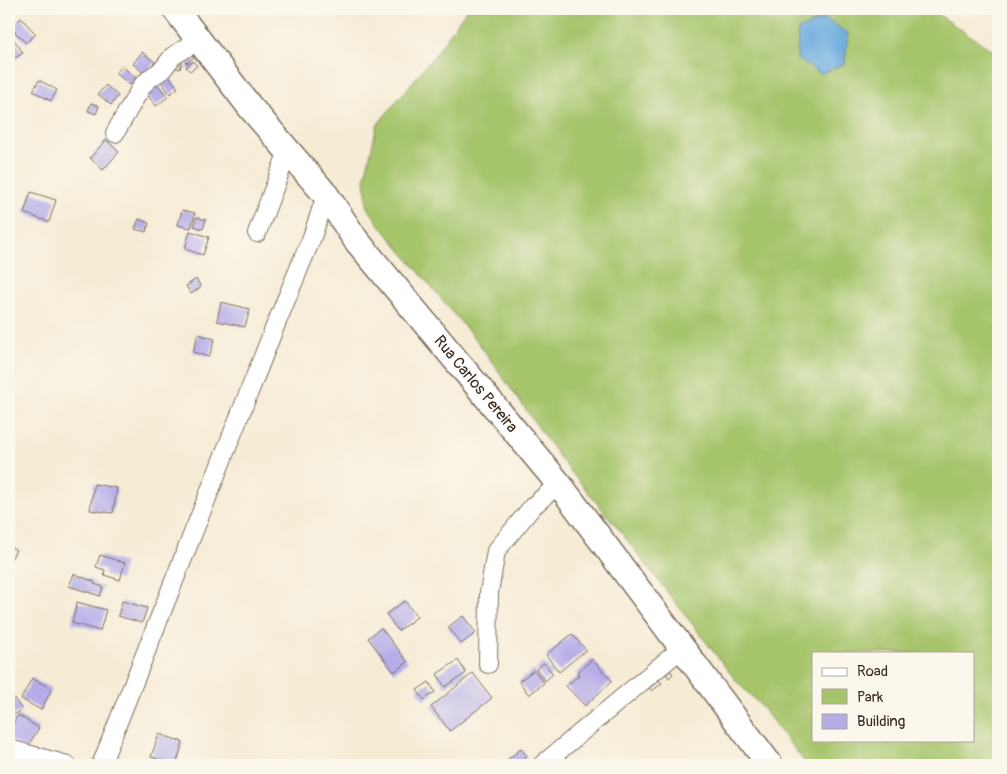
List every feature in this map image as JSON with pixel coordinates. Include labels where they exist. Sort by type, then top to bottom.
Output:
[{"type":"main road","name":"Rua Carlos Pereira","points":[[175,9],[250,107],[326,195],[356,240],[559,484],[770,765]]},
{"type":"street","points":[[114,133],[142,86],[162,70],[173,56],[199,40]]},
{"type":"street","points":[[257,233],[288,151]]},
{"type":"street","points":[[101,765],[270,338],[312,237],[326,195]]},
{"type":"street","points":[[488,664],[489,593],[496,551],[533,506],[559,484]]},
{"type":"street","points":[[542,765],[682,648]]},
{"type":"street","points":[[9,749],[67,765]]},
{"type":"green space","points":[[467,9],[930,9],[998,54],[998,765],[807,765],[760,705],[737,682],[617,527],[562,461],[480,345],[378,223],[367,206],[365,177],[377,125],[438,51]]},
{"type":"water","points":[[824,18],[848,33],[845,63],[821,74],[797,59],[798,30]]},
{"type":"building","points":[[21,18],[36,34],[26,43],[11,28]]},
{"type":"building","points":[[13,38],[23,53],[9,62],[9,41]]},
{"type":"building","points":[[187,49],[194,57],[187,63],[180,55]]},
{"type":"building","points":[[142,52],[155,62],[145,74],[133,64]]},
{"type":"building","points":[[183,59],[180,69],[171,66]]},
{"type":"building","points":[[193,61],[197,66],[190,71],[186,67]]},
{"type":"building","points":[[122,66],[136,78],[130,85],[116,73]]},
{"type":"building","points":[[166,72],[178,88],[170,94],[158,77]]},
{"type":"building","points":[[39,80],[57,90],[51,101],[33,91]]},
{"type":"building","points":[[154,80],[168,97],[156,106],[143,89]]},
{"type":"building","points":[[106,85],[118,96],[111,105],[98,94]]},
{"type":"building","points":[[91,103],[99,106],[96,114],[88,111]]},
{"type":"building","points":[[106,140],[119,152],[103,170],[90,158]]},
{"type":"building","points":[[31,192],[56,200],[49,222],[24,213]]},
{"type":"building","points":[[182,210],[195,213],[191,228],[178,225]]},
{"type":"building","points":[[196,217],[206,220],[203,229],[194,226]]},
{"type":"building","points":[[139,219],[149,223],[146,232],[135,229]]},
{"type":"building","points":[[190,231],[209,237],[203,255],[185,249]]},
{"type":"building","points":[[196,279],[201,287],[191,294],[186,286]]},
{"type":"building","points":[[221,302],[250,309],[245,327],[217,321]]},
{"type":"building","points":[[198,334],[215,339],[209,357],[193,352]]},
{"type":"building","points":[[94,484],[117,488],[113,513],[90,510]]},
{"type":"building","points":[[9,546],[16,550],[9,563]]},
{"type":"building","points":[[100,555],[125,563],[120,580],[104,575],[105,570],[96,567]]},
{"type":"building","points":[[74,574],[103,587],[100,596],[69,586]]},
{"type":"building","points":[[122,601],[147,608],[142,623],[118,616]]},
{"type":"building","points":[[405,601],[417,617],[398,631],[386,614]]},
{"type":"building","points":[[77,602],[106,610],[100,631],[72,623]]},
{"type":"building","points":[[463,616],[476,633],[461,644],[448,627]]},
{"type":"building","points":[[381,628],[408,662],[394,672],[368,638]]},
{"type":"building","points":[[572,634],[586,650],[559,672],[546,655]]},
{"type":"building","points":[[592,659],[612,681],[585,706],[566,686],[579,675],[577,673]]},
{"type":"building","points":[[458,660],[466,673],[445,687],[437,674]]},
{"type":"building","points":[[544,663],[553,674],[545,681],[536,669]]},
{"type":"building","points":[[667,667],[673,674],[669,678],[663,670]]},
{"type":"building","points":[[534,670],[544,683],[529,695],[519,681]]},
{"type":"building","points":[[473,673],[492,698],[450,731],[431,707]]},
{"type":"building","points":[[32,678],[52,689],[41,710],[21,699]]},
{"type":"building","points":[[659,680],[662,683],[652,691],[649,688]]},
{"type":"building","points":[[429,682],[435,692],[424,700],[417,690]]},
{"type":"building","points":[[14,698],[22,710],[9,718],[9,701]]},
{"type":"building","points":[[18,715],[39,728],[26,749],[9,739],[9,730]]},
{"type":"building","points":[[159,734],[183,742],[176,765],[151,757]]},
{"type":"building","points":[[521,749],[527,756],[515,765],[501,765]]}]
